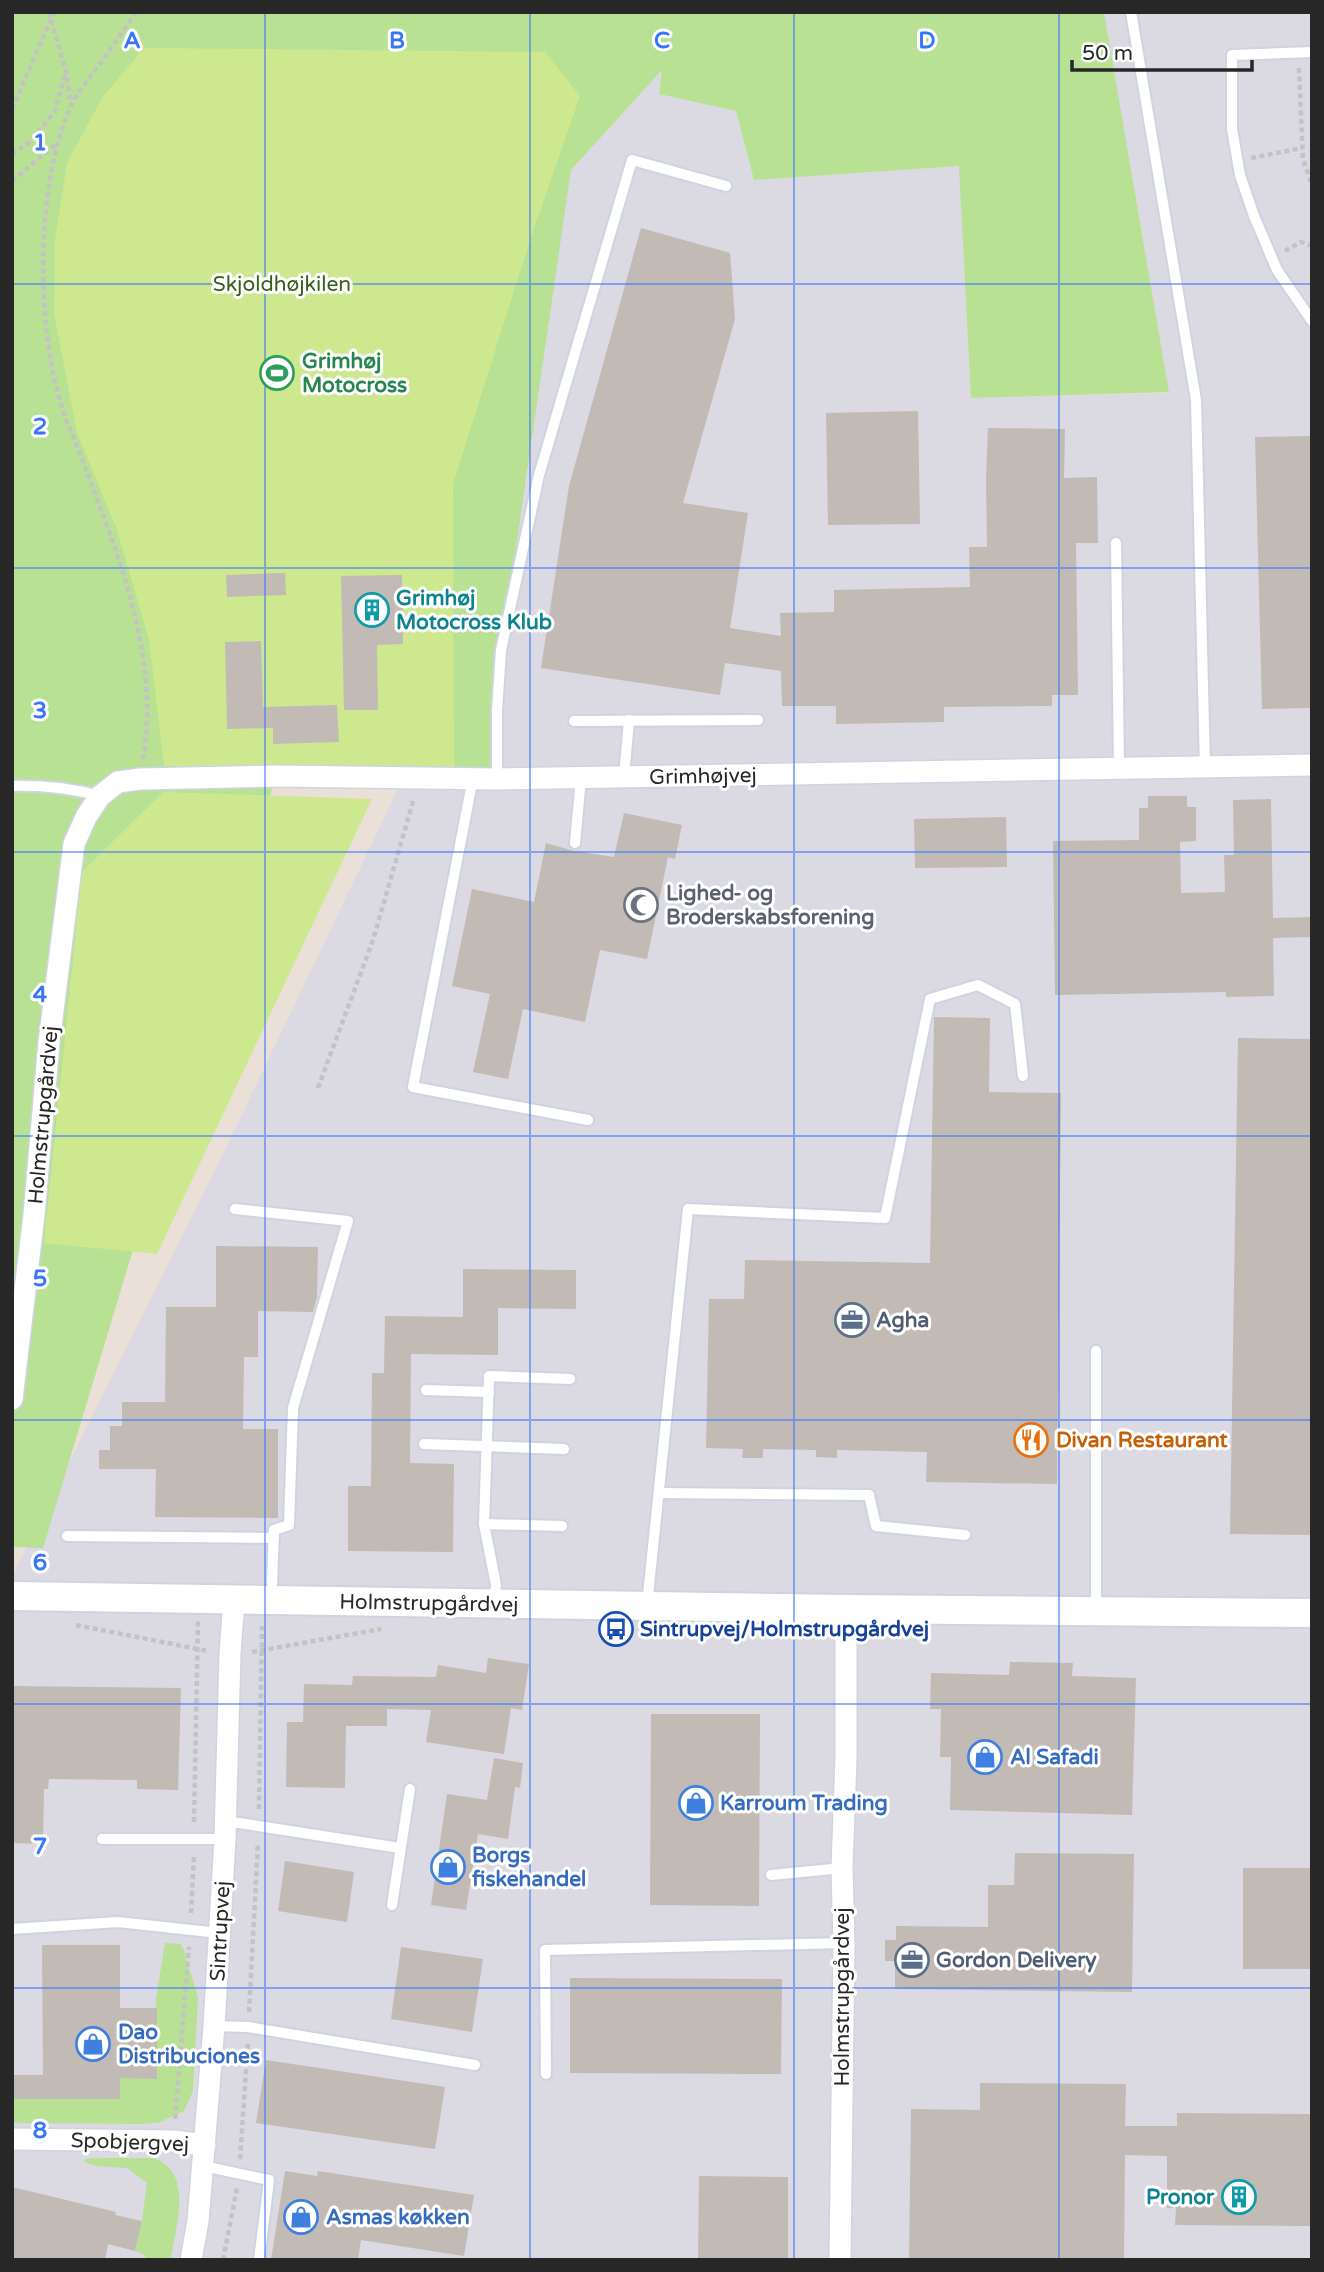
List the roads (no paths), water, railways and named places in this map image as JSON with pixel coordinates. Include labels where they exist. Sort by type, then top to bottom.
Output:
[{"type":"street","name":"Grimhøjvej","points":[[100,796],[118,782],[140,779],[420,776],[498,779],[1312,765]]},
{"type":"street","name":"Holmstrupgårdvej","points":[[12,1399],[69,877],[74,844],[86,817],[100,796]]},
{"type":"street","name":"Holmstrupgårdvej","points":[[12,1597],[233,1601],[271,1592],[494,1603],[1312,1613]]},
{"type":"street","name":"Sintrupvej","points":[[191,2260],[198,2221],[214,2026],[225,1830],[233,1601]]},
{"type":"street","name":"Holmstrupgårdvej","points":[[840,2260],[846,1609]]},
{"type":"street","name":"Spobjergvej","points":[[12,2139],[174,2141],[204,2156]]},
{"type":"lane","points":[[1131,12],[1196,400],[1205,766]]},
{"type":"lane","points":[[1312,52],[1232,55],[1231,130],[1254,216],[1277,270],[1312,321]]},
{"type":"lane","points":[[498,779],[497,712],[501,650],[536,488],[632,160],[726,186]]},
{"type":"lane","points":[[1116,543],[1119,768]]},
{"type":"lane","points":[[624,777],[629,720]]},
{"type":"lane","points":[[575,721],[758,720]]},
{"type":"lane","points":[[473,778],[413,1087],[588,1119]]},
{"type":"lane","points":[[575,843],[581,778]]},
{"type":"lane","points":[[12,786],[44,785],[100,796]]},
{"type":"lane","points":[[647,1605],[688,1209],[884,1218],[930,999],[978,985],[1015,1004],[1023,1076]]},
{"type":"lane","points":[[235,1209],[348,1221],[293,1408],[289,1525],[274,1530],[271,1592]]},
{"type":"lane","points":[[1096,1611],[1097,1350]]},
{"type":"lane","points":[[494,1603],[496,1585],[484,1524],[489,1376],[570,1379]]},
{"type":"lane","points":[[426,1390],[489,1392]]},
{"type":"lane","points":[[424,1444],[564,1449]]},
{"type":"lane","points":[[659,1493],[869,1495],[876,1526],[965,1535]]},
{"type":"lane","points":[[484,1524],[562,1527]]},
{"type":"lane","points":[[67,1536],[274,1538]]},
{"type":"lane","points":[[392,1905],[410,1789]]},
{"type":"lane","points":[[102,1839],[194,1839],[225,1830],[258,1826],[400,1848]]},
{"type":"lane","points":[[771,1875],[842,1868]]},
{"type":"lane","points":[[12,1929],[118,1922],[219,1933]]},
{"type":"lane","points":[[546,2074],[545,1950],[844,1943]]},
{"type":"lane","points":[[214,2026],[248,2027],[475,2065]]},
{"type":"lane","points":[[204,2156],[239,2173],[270,2180],[259,2260]]},
{"type":"place","name":"Grimhøj Motocross","points":[[277,373]]},
{"type":"place","name":"Grimhøj Motocross Klub","points":[[372,610]]},
{"type":"place","name":"Lighed- og Broderskabsforening","points":[[641,905]]},
{"type":"place","name":"Agha","points":[[852,1320]]},
{"type":"place","name":"Divan Restaurant","points":[[1031,1440]]},
{"type":"place","name":"Sintrupvej/Holmstrupgårdvej","points":[[616,1629]]},
{"type":"place","name":"Al Safadi","points":[[985,1757]]},
{"type":"place","name":"Karroum Trading","points":[[696,1803]]},
{"type":"place","name":"Borgs fiskehandel","points":[[448,1867]]},
{"type":"place","name":"Gordon Delivery","points":[[912,1960]]},
{"type":"place","name":"Dao Distribuciones","points":[[93,2044]]},
{"type":"place","name":"Pronor","points":[[1239,2197]]},
{"type":"place","name":"Asmas køkken","points":[[301,2217]]},
{"type":"park label","name":"Skjoldhøjkilen","points":[[282,284]]}]
